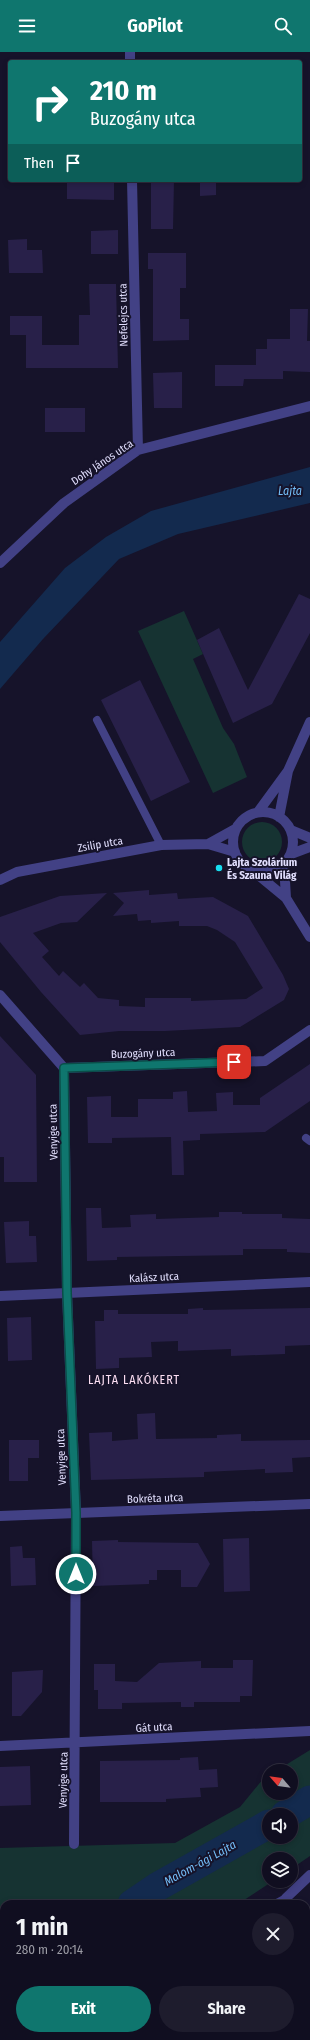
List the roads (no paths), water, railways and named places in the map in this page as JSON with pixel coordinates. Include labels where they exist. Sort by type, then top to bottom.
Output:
[{"type":"street","name":"Nefelejcs utca","points":[[132,182],[138,450]]},
{"type":"street","name":"Dohy János utca","points":[[0,563],[64,503],[138,450],[310,406]]},
{"type":"street","points":[[258,812],[288,771],[310,722]]},
{"type":"street","points":[[279,816],[288,771]]},
{"type":"street","points":[[250,869],[261,872],[273,870],[284,864],[291,854],[293,841],[291,830],[285,820],[279,816],[263,811],[252,813],[242,820],[235,830],[233,841],[235,852],[241,862],[286,898],[310,937]]},
{"type":"street","points":[[208,844],[235,830]]},
{"type":"street","points":[[291,830],[310,838]]},
{"type":"street","name":"Zsilip utca","points":[[0,880],[17,872],[161,845],[208,844]]},
{"type":"street","points":[[208,844],[235,852]]},
{"type":"street","points":[[291,854],[310,847]]},
{"type":"street","points":[[284,864],[286,898]]},
{"type":"street","points":[[0,995],[64,1068]]},
{"type":"street","name":"Buzogány utca","points":[[64,1068],[265,1061],[310,1030]]},
{"type":"street","name":"Venyige utca","points":[[64,1068],[67,1293],[76,1513],[74,1844]]},
{"type":"street","name":"Kalász utca","points":[[0,1296],[310,1282]]},
{"type":"street","name":"Bokréta utca","points":[[0,1516],[310,1504]]},
{"type":"street","name":"Gát utca","points":[[0,1746],[310,1731]]},
{"type":"street","points":[[288,1900],[310,1874]]},
{"type":"lane","points":[[97,720],[161,845]]},
{"type":"water","name":"Lajta","points":[[310,467],[310,503],[178,534],[119,559],[43,639],[0,689],[0,642],[65,568],[106,537],[151,511]]},
{"type":"waterway","name":"Malom-ági Lajta","points":[[297,1808],[310,1800]]},
{"type":"waterway","name":"Malom-ági Lajta","points":[[138,1900],[157,1887],[262,1828]]},
{"type":"place","name":"Lajta Szolárium És Szauna Világ","points":[[219,868]]},
{"type":"district","name":"LAJTA LAKÓKERT","points":[[134,1380]]}]
